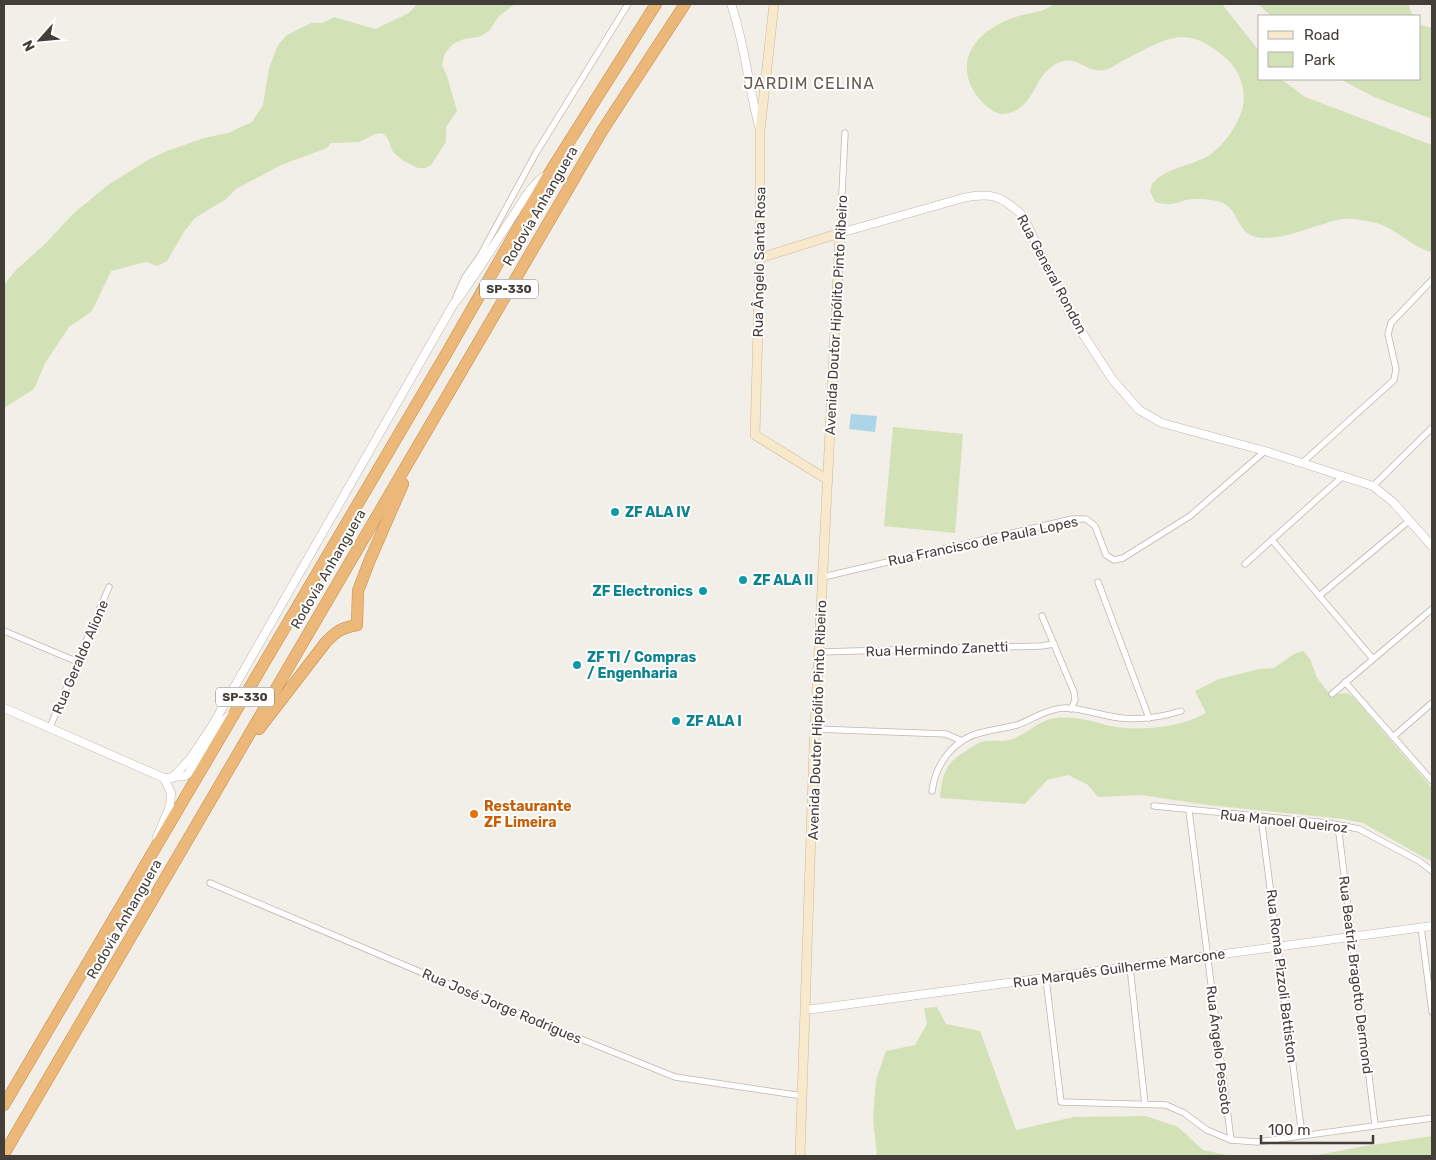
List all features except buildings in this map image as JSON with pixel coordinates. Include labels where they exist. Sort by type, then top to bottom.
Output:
[{"type":"highway","name":"Rodovia Anhanguera","points":[[4,1105],[449,349],[550,172],[656,4]]},
{"type":"highway","name":"Rodovia Anhanguera","points":[[4,1155],[602,131],[686,4]]},
{"type":"highway","points":[[236,758],[326,642],[344,628],[357,625],[358,591],[425,433]]},
{"type":"main road","name":"Rua Ângelo Santa Rosa","points":[[774,4],[760,131],[760,258],[754,435],[828,480]]},
{"type":"main road","name":"Rua General Rondon","points":[[760,258],[840,233]]},
{"type":"main road","name":"Avenida Doutor Hipólito Pinto Ribeiro","points":[[800,1156],[815,729],[840,233]]},
{"type":"street","points":[[172,778],[190,759],[212,726],[453,305],[465,277],[480,256],[536,153],[628,4]]},
{"type":"street","points":[[731,4],[740,36],[760,131]]},
{"type":"street","name":"Avenida Doutor Hipólito Pinto Ribeiro","points":[[840,233],[845,134]]},
{"type":"street","points":[[453,305],[469,285],[536,182],[550,172]]},
{"type":"street","name":"Rua General Rondon","points":[[840,233],[963,198],[981,194],[998,197],[1012,205],[1023,216],[1070,314],[1112,378],[1139,410],[1162,423],[1265,451],[1373,486],[1393,502],[1432,546]]},
{"type":"street","points":[[1302,463],[1394,380],[1396,369],[1388,334],[1392,323],[1432,280]]},
{"type":"street","points":[[1373,486],[1432,428]]},
{"type":"street","name":"Rua Francisco de Paula Lopes","points":[[823,577],[1072,519],[1086,519],[1095,526],[1106,554],[1114,560],[1123,558],[1190,516],[1265,451]]},
{"type":"street","points":[[1245,564],[1343,476]]},
{"type":"street","points":[[1320,596],[1410,520]]},
{"type":"street","points":[[1272,540],[1373,659]]},
{"type":"street","points":[[1098,582],[1149,718]]},
{"type":"street","name":"Rua Geraldo Alione","points":[[50,728],[109,588]]},
{"type":"street","points":[[1332,694],[1432,609]]},
{"type":"street","points":[[1042,616],[1074,692],[1076,700],[1071,708]]},
{"type":"street","points":[[4,632],[78,662]]},
{"type":"street","name":"Rua Hermindo Zanetti","points":[[819,652],[1042,646],[1054,644]]},
{"type":"street","points":[[1345,682],[1432,781]]},
{"type":"street","points":[[1393,737],[1432,703]]},
{"type":"street","points":[[4,708],[164,778],[172,778],[188,774],[223,721],[239,707]]},
{"type":"street","points":[[932,791],[941,763],[950,751],[962,741],[977,734],[1018,724],[1046,712],[1059,709],[1071,708],[1120,718],[1149,718],[1181,711]]},
{"type":"street","points":[[815,729],[946,734],[962,741]]},
{"type":"street","points":[[149,860],[154,842],[170,806],[171,793],[164,778]]},
{"type":"street","name":"Rua Manoel Queiroz","points":[[1154,806],[1338,825],[1359,829],[1432,870]]},
{"type":"street","name":"Rua Ângelo Pessoto","points":[[1190,811],[1231,1140]]},
{"type":"street","name":"Rua Roma Pizzoli Battiston","points":[[1261,817],[1302,1135]]},
{"type":"street","name":"Rua Beatriz Bragotto Dermond","points":[[1338,825],[1375,1125]]},
{"type":"street","name":"Rua José Jorge Rodrigues","points":[[210,883],[541,1023],[675,1077],[803,1096]]},
{"type":"street","points":[[1421,926],[1432,1012]]},
{"type":"street","name":"Rua Marquês Guilherme Marcone","points":[[806,1010],[1432,926]]},
{"type":"street","points":[[1130,967],[1146,1104]]},
{"type":"street","points":[[1046,979],[1061,1102],[1166,1105],[1184,1112],[1207,1130],[1231,1140],[1257,1142],[1432,1118]]},
{"type":"green space","points":[[417,4],[515,4],[499,16],[489,31],[479,37],[464,39],[453,44],[445,53],[442,65],[457,111],[446,127],[446,142],[431,165],[425,168],[418,168],[402,160],[393,152],[387,137],[382,133],[375,134],[359,142],[331,143],[327,148],[281,165],[236,189],[226,199],[195,218],[184,232],[167,261],[157,266],[146,262],[111,271],[92,311],[69,327],[45,363],[34,389],[4,408],[4,285],[16,270],[45,244],[74,213],[108,185],[148,160],[204,138],[228,133],[252,122],[263,105],[269,68],[278,45],[287,35],[311,23],[323,23],[334,17],[375,29],[409,13]]},
{"type":"green space","points":[[1054,4],[1222,4],[1258,49],[1258,80],[1282,80],[1305,97],[1432,145],[1432,252],[1417,246],[1380,224],[1353,219],[1332,221],[1284,236],[1264,238],[1248,234],[1229,207],[1223,203],[1199,199],[1171,204],[1155,202],[1150,191],[1154,182],[1166,173],[1200,160],[1212,153],[1228,137],[1242,110],[1244,97],[1237,71],[1229,61],[1201,41],[1189,38],[1165,40],[1104,70],[1091,69],[1073,61],[1060,62],[1045,72],[1030,98],[1019,108],[1012,112],[1001,114],[988,108],[973,90],[968,77],[967,64],[970,53],[984,34],[995,27],[1019,16],[1046,9]]},
{"type":"green space","points":[[1258,4],[1408,4],[1413,15],[1270,15]]},
{"type":"green space","points":[[1421,25],[1432,28],[1432,119],[1374,97],[1342,80],[1421,80]]},
{"type":"green space","points":[[893,427],[963,434],[955,533],[884,526]]},
{"type":"green space","points":[[1303,651],[1310,659],[1317,678],[1333,698],[1338,694],[1347,693],[1353,697],[1432,788],[1432,862],[1363,823],[1344,819],[1208,805],[1141,795],[1098,797],[1088,785],[1068,775],[1047,780],[1025,804],[940,798],[942,783],[949,765],[953,760],[978,743],[1009,740],[1044,721],[1066,717],[1124,728],[1156,728],[1177,724],[1206,713],[1195,691],[1219,679],[1259,669],[1274,668],[1294,654]]},
{"type":"green space","points":[[937,1007],[946,1024],[980,1031],[1016,1130],[1074,1117],[1146,1116],[1178,1127],[1203,1150],[1231,1156],[877,1156],[873,1119],[876,1080],[886,1051],[915,1045],[927,1024],[924,1008]]},
{"type":"green space","points":[[1432,1136],[1432,1156],[1312,1156],[1360,1147]]},
{"type":"water","points":[[851,414],[877,416],[875,432],[849,429]]},
{"type":"place","name":"ZF ALA IV","points":[[615,512]]},
{"type":"place","name":"ZF ALA II","points":[[743,580]]},
{"type":"place","name":"ZF Electronics","points":[[703,591]]},
{"type":"place","name":"ZF TI / Compras / Engenharia","points":[[577,665]]},
{"type":"place","name":"ZF ALA I","points":[[676,721]]},
{"type":"place","name":"Restaurante ZF Limeira","points":[[474,814]]},
{"type":"district","name":"JARDIM CELINA","points":[[809,83]]}]
